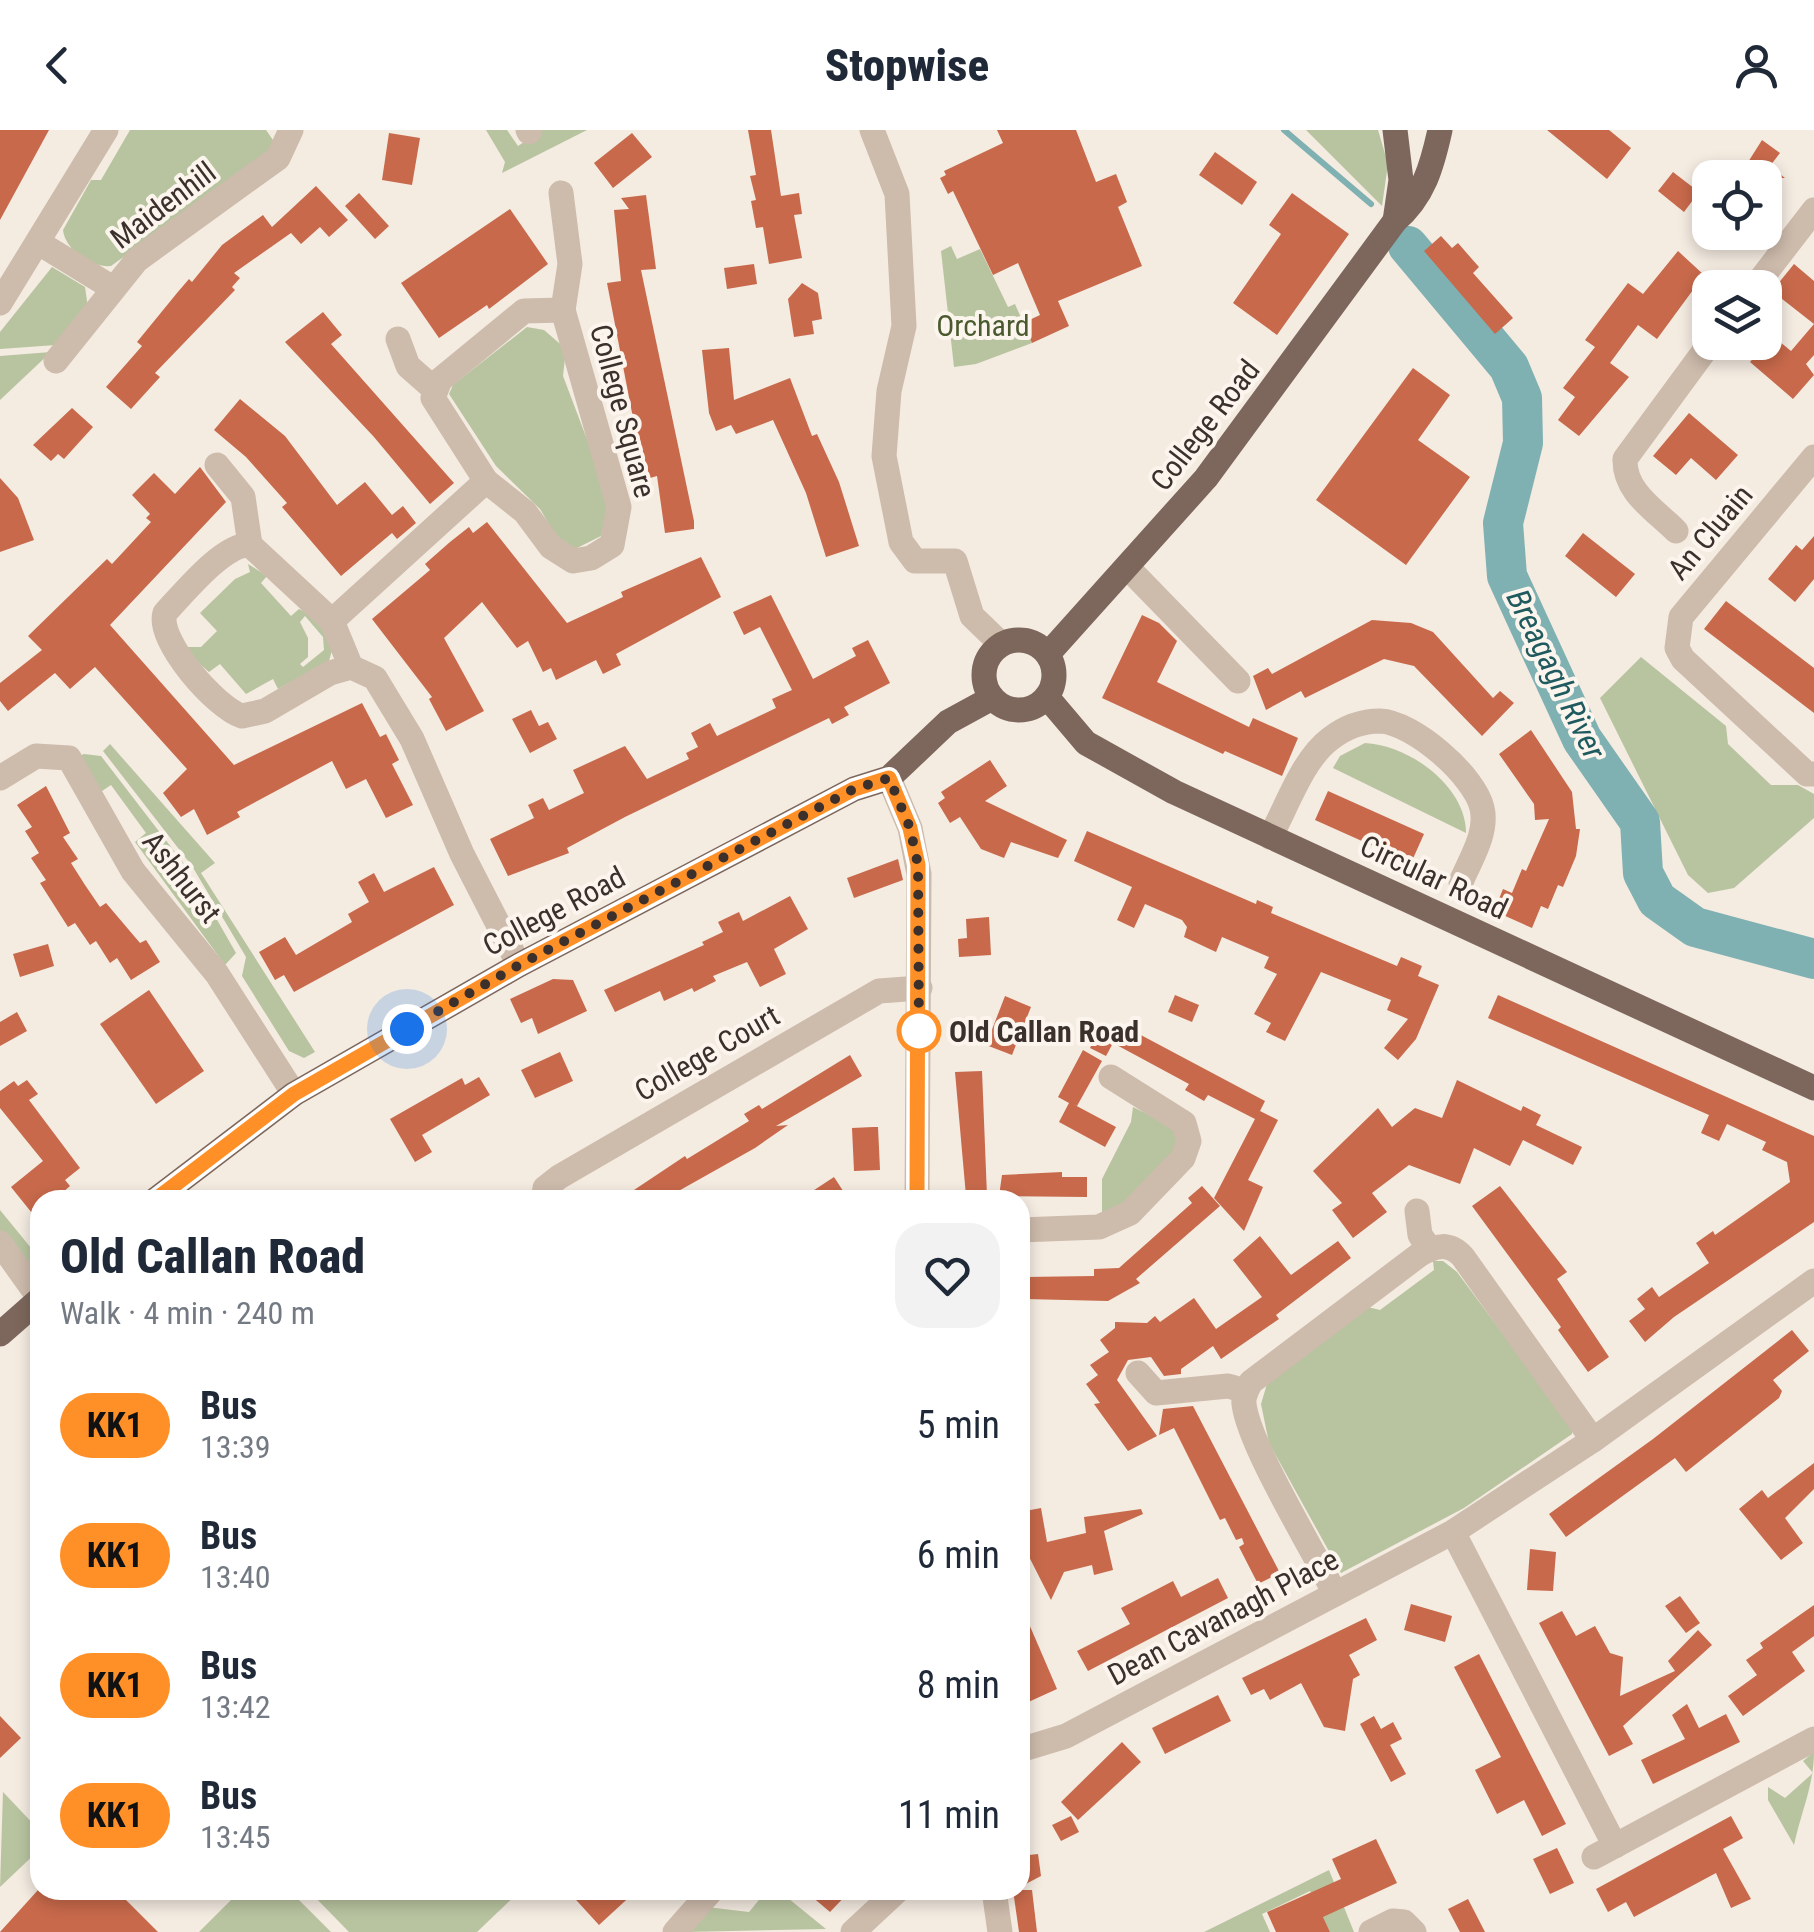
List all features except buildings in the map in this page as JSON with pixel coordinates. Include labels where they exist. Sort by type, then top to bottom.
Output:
[{"type":"main road","points":[[1395,130],[1401,180],[1396,221]]},
{"type":"main road","name":"College Road","points":[[1048,654],[1206,478],[1424,188],[1440,130]]},
{"type":"main road","points":[[1020,639],[1036,644],[1048,654],[1054,683],[1034,707],[1019,710],[992,698],[984,681],[984,667],[1001,644],[1020,639]]},
{"type":"main road","name":"Circular Road","points":[[1047,696],[1086,743],[1270,837],[1814,1088]]},
{"type":"main road","name":"College Road","points":[[167,1190],[294,1094],[519,965],[854,789],[889,778],[948,722],[992,698]]},
{"type":"main road","points":[[0,1334],[30,1308]]},
{"type":"street","points":[[0,303],[106,130]]},
{"type":"street","name":"Maidenhill","points":[[56,360],[112,287],[183,224],[278,158],[290,130]]},
{"type":"street","points":[[872,130],[897,194],[904,326],[890,391],[884,456],[901,542],[915,561],[956,562],[972,616],[1001,644]]},
{"type":"street","name":"College Square","points":[[561,193],[570,264],[563,310],[619,507],[615,540],[591,558],[573,561],[562,557],[525,512],[486,481],[437,409],[433,388],[524,312],[563,310]]},
{"type":"street","points":[[1769,270],[1811,220]]},
{"type":"street","name":"Maidenhill","points":[[39,243],[112,287]]},
{"type":"street","points":[[398,340],[408,366],[433,388]]},
{"type":"street","points":[[1676,531],[1634,491],[1628,482],[1625,459],[1698,360]]},
{"type":"street","name":"An Cluain","points":[[1814,457],[1681,617],[1677,648],[1683,659],[1807,774],[1814,774]]},
{"type":"street","points":[[217,465],[242,497],[250,545]]},
{"type":"street","points":[[332,621],[486,481]]},
{"type":"street","points":[[351,668],[332,621],[250,545],[241,544],[207,569],[166,612],[162,622],[170,644],[220,704],[242,716],[264,710],[330,674],[351,668],[375,678],[412,740],[462,854],[519,965]]},
{"type":"street","points":[[1128,568],[1238,681]]},
{"type":"street","points":[[1270,837],[1327,740],[1363,723],[1400,726],[1464,775],[1482,808],[1480,835],[1461,882]]},
{"type":"street","name":"Ashhurst","points":[[0,778],[36,756],[69,758],[132,871],[216,974],[294,1094]]},
{"type":"street","points":[[889,778],[910,828],[918,865],[917,1190]]},
{"type":"street","name":"College Court","points":[[545,1190],[559,1177],[879,991],[920,988]]},
{"type":"street","points":[[1030,1230],[1100,1227],[1130,1214],[1183,1158],[1197,1137],[1184,1123],[1111,1077]]},
{"type":"street","points":[[1417,1211],[1420,1235],[1430,1249]]},
{"type":"street","points":[[0,1243],[30,1285]]},
{"type":"street","points":[[1336,1594],[1253,1432],[1244,1402],[1246,1391],[1251,1382],[1430,1249],[1454,1247],[1463,1256],[1593,1440]]},
{"type":"street","name":"Dean Cavanagh Place","points":[[1030,1747],[1066,1736],[1453,1532],[1593,1440],[1814,1281]]},
{"type":"street","points":[[1138,1373],[1156,1393],[1228,1386],[1246,1391]]},
{"type":"street","points":[[1453,1532],[1605,1851],[1814,1740]]},
{"type":"street","points":[[675,1932],[703,1900]]},
{"type":"street","points":[[853,1932],[887,1900]]},
{"type":"street","points":[[995,1900],[1000,1932]]},
{"type":"street","points":[[1371,1932],[1393,1921],[1404,1922],[1414,1932]]},
{"type":"green space","points":[[130,130],[266,130],[273,140],[270,152],[111,266],[104,266],[74,251],[63,230],[91,180],[101,180]]},
{"type":"green space","points":[[486,130],[507,130],[518,146],[542,130],[587,130],[502,173],[505,162]]},
{"type":"green space","points":[[1306,130],[1378,130],[1388,164],[1382,206]]},
{"type":"green space","name":"Orchard","points":[[951,246],[957,259],[980,249],[1008,307],[1015,304],[1032,343],[976,364],[954,367],[941,251]]},
{"type":"green space","points":[[52,267],[85,287],[88,308],[56,345],[0,349],[0,332]]},
{"type":"green space","points":[[527,327],[544,330],[566,349],[563,376],[610,500],[601,536],[575,549],[560,543],[540,509],[496,466],[449,394],[453,385]]},
{"type":"green space","points":[[51,352],[0,400],[0,356]]},
{"type":"green space","points":[[248,564],[267,576],[261,583],[291,616],[299,609],[322,619],[332,650],[329,661],[278,689],[273,679],[246,694],[220,664],[209,672],[180,647],[201,647],[217,631],[200,613],[235,579],[250,572]],"holes":[[[305,616],[323,637],[324,650],[303,667],[300,664],[308,657],[308,638],[300,622]]]},
{"type":"green space","points":[[1641,657],[1726,726],[1728,744],[1771,785],[1798,785],[1814,794],[1814,818],[1734,888],[1708,893],[1688,875],[1600,698]]},
{"type":"green space","points":[[1365,743],[1399,751],[1432,771],[1456,799],[1466,833],[1333,768],[1340,756]]},
{"type":"green space","points":[[110,744],[215,863],[201,873],[315,1052],[304,1058],[289,1051],[242,976],[246,957],[192,866],[103,751]]},
{"type":"green space","points":[[101,756],[188,869],[236,953],[225,965],[135,842],[146,833],[111,785],[99,793],[77,757]]},
{"type":"green space","points":[[1133,1107],[1170,1125],[1178,1136],[1174,1159],[1102,1221],[1102,1179],[1131,1122]]},
{"type":"green space","points":[[0,1210],[30,1247],[30,1276],[0,1233]]},
{"type":"green space","points":[[1433,1261],[1443,1261],[1457,1272],[1572,1427],[1572,1434],[1464,1508],[1341,1573],[1269,1443],[1261,1404],[1267,1384],[1368,1307],[1380,1310],[1434,1270]]},
{"type":"green space","points":[[1814,1752],[1813,1764],[1812,1772],[1803,1761]]},
{"type":"green space","points":[[1812,1774],[1794,1845],[1768,1800],[1768,1787],[1785,1798]]},
{"type":"green space","points":[[3,1792],[30,1820],[30,1858],[0,1887]]},
{"type":"green space","points":[[1329,1870],[1354,1932],[1330,1932],[1310,1891],[1262,1914],[1270,1932],[1204,1932]]},
{"type":"green space","points":[[231,1900],[299,1900],[331,1932],[199,1932]]},
{"type":"green space","points":[[318,1900],[511,1900],[477,1932],[349,1932]]},
{"type":"green space","points":[[759,1900],[790,1900],[826,1929],[686,1932],[707,1907],[749,1912]]},
{"type":"waterway","name":"Breagagh River","points":[[1284,130],[1371,204]]},
{"type":"waterway","name":"Breagagh River","points":[[1408,246],[1509,367],[1522,398],[1523,443],[1503,523],[1507,576],[1582,739],[1640,822],[1643,873],[1657,900],[1695,927],[1814,959]]},
{"type":"bus line","name":"KK1","points":[[166,1190],[294,1094],[519,965],[854,789],[889,778],[910,828],[918,865],[917,1190]]},
{"type":"place","name":"Old Callan Road","points":[[919,1031]]},
{"type":"route","points":[[407,1029],[519,965],[854,789],[889,778],[910,828],[918,865],[919,1038],[919,1031]]}]
